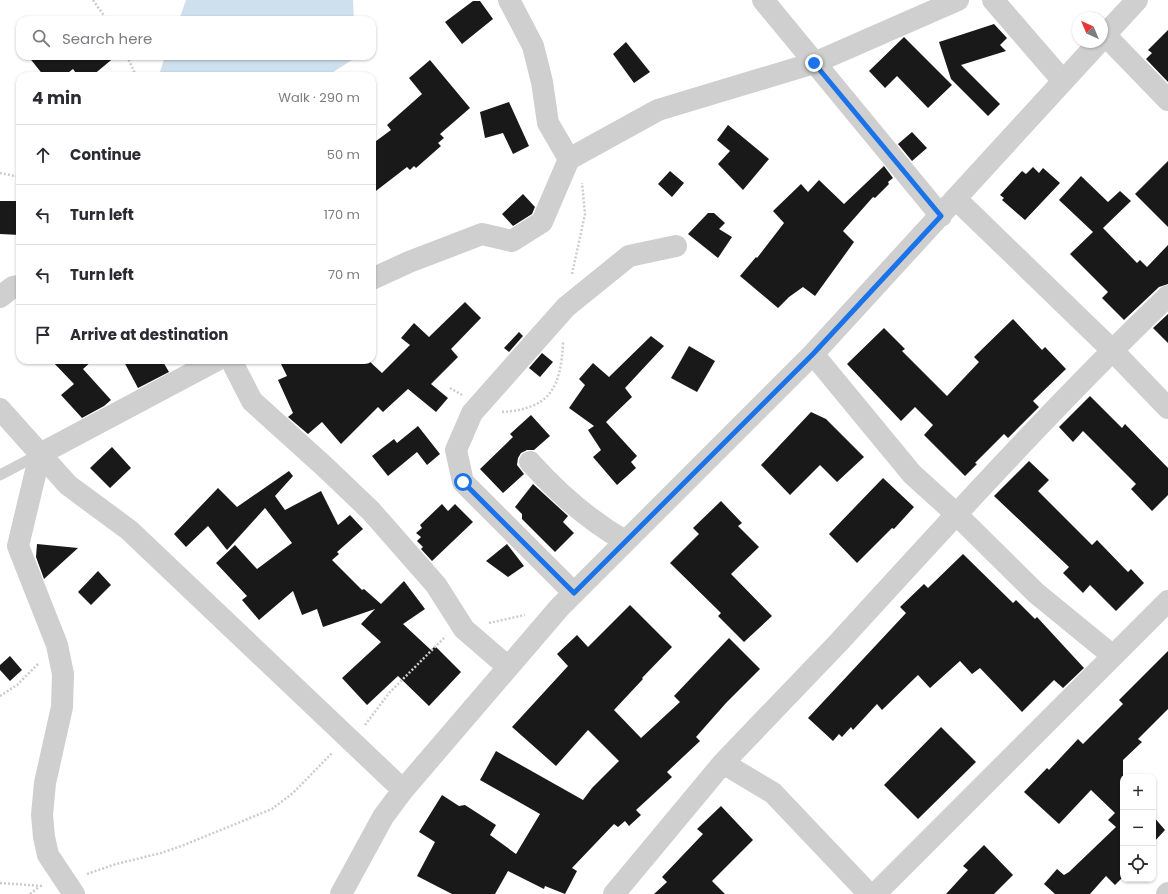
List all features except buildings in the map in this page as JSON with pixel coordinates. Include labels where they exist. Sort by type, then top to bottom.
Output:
[{"type":"street","points":[[509,0],[533,46],[542,82],[548,123],[570,159]]},
{"type":"street","points":[[762,0],[941,216]]},
{"type":"street","points":[[376,277],[408,262],[482,234],[512,241],[542,222],[570,159],[658,110],[814,63],[958,0]]},
{"type":"street","points":[[992,0],[1063,81]]},
{"type":"street","points":[[1108,31],[1137,0]]},
{"type":"street","points":[[1108,44],[1168,100]]},
{"type":"street","points":[[341,894],[383,817],[403,790],[559,608],[813,354],[941,216],[1093,48]]},
{"type":"street","points":[[956,199],[1112,350],[1168,408]]},
{"type":"street","points":[[574,593],[463,482],[456,450],[472,413],[566,307],[629,256],[676,246]]},
{"type":"street","points":[[0,296],[16,287]]},
{"type":"street","points":[[614,894],[723,762],[838,642],[955,513],[1112,350],[1168,296]]},
{"type":"street","points":[[813,354],[912,474],[955,513],[1036,593],[1113,656]]},
{"type":"street","points":[[69,888],[48,855],[44,838],[42,815],[45,783],[62,707],[63,674],[57,645],[18,546],[40,454],[209,364]]},
{"type":"street","points":[[233,364],[252,401],[371,511],[436,585],[464,630],[508,667]]},
{"type":"street","points":[[0,409],[68,485],[129,530],[350,738],[403,790]]},
{"type":"street","points":[[530,462],[573,506],[602,529],[625,541]]},
{"type":"street","points":[[875,894],[1168,601]]},
{"type":"street","points":[[723,762],[773,793],[869,894]]},
{"type":"lane","points":[[0,475],[40,454]]},
{"type":"path","points":[[93,0],[104,16]]},
{"type":"path","points":[[129,60],[134,72]]},
{"type":"path","points":[[0,173],[16,176]]},
{"type":"path","points":[[0,883],[69,888],[116,864],[173,849],[272,809],[293,793],[328,756],[364,727],[390,692],[440,640],[452,633],[503,619],[559,608]]},
{"type":"path","points":[[0,696],[16,686],[57,645]]},
{"type":"path","points":[[30,894],[40,887]]},
{"type":"water","points":[[186,0],[353,0],[354,16],[180,16]]},
{"type":"water","points":[[164,60],[352,60],[333,72],[160,72]]},
{"type":"route","points":[[463,482],[499,516],[574,593],[813,354],[941,216],[814,63]]}]
